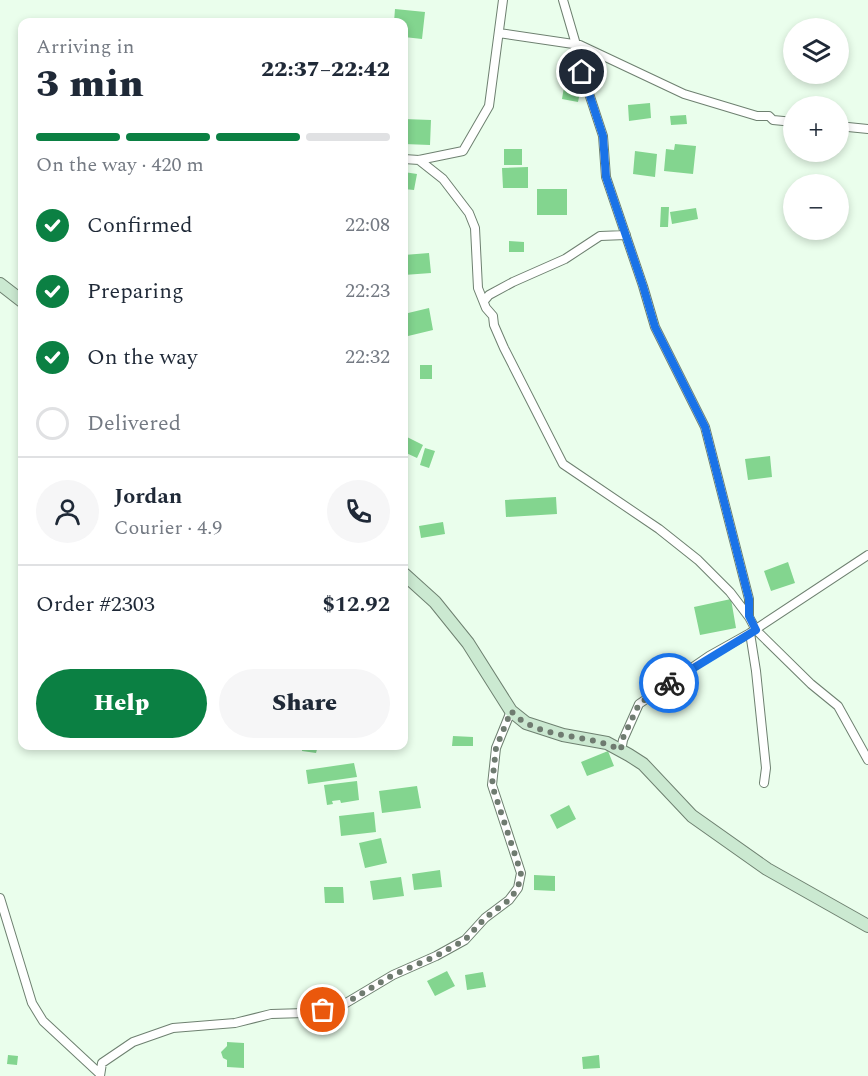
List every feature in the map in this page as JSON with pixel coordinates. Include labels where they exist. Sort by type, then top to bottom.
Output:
[{"type":"street","points":[[408,159],[419,160],[463,151],[489,106],[503,0]]},
{"type":"street","points":[[563,0],[574,44],[603,136],[606,177],[655,327],[705,427],[749,599],[766,768],[764,783]]},
{"type":"street","points":[[499,33],[580,45],[684,94],[757,116],[769,116],[773,120],[783,121]]},
{"type":"street","points":[[849,127],[868,129]]},
{"type":"street","points":[[419,160],[443,179],[469,213],[475,228],[478,288],[493,316],[494,325],[504,348],[563,464],[639,515],[698,560],[730,592],[749,616]]},
{"type":"street","points":[[484,301],[489,295],[565,259],[600,236],[626,235]]},
{"type":"street","points":[[0,284],[18,298]]},
{"type":"street","points":[[621,750],[622,740],[639,704],[709,657],[753,632],[868,555]]},
{"type":"street","points":[[408,578],[435,602],[468,643],[511,711],[526,723],[543,730],[607,743],[621,750],[643,764],[692,816],[767,868],[868,926]]},
{"type":"street","points":[[753,632],[838,706],[868,760]]},
{"type":"street","points":[[100,1075],[102,1063],[133,1042],[173,1028],[235,1023],[271,1014],[305,1013],[341,1006],[393,975],[465,940],[485,918],[509,900],[518,888],[521,873],[492,785],[496,748],[511,711]]},
{"type":"street","points":[[0,898],[32,1003],[43,1022],[100,1075]]},
{"type":"building","points":[[395,9],[425,12],[422,39],[408,37],[408,18],[394,18]]},
{"type":"building","points":[[566,75],[583,78],[578,102],[562,99]]},
{"type":"building","points":[[650,103],[651,118],[629,121],[628,105]]},
{"type":"building","points":[[686,115],[687,124],[671,125],[670,116]]},
{"type":"building","points":[[408,119],[431,120],[430,145],[408,144]]},
{"type":"building","points":[[675,144],[696,146],[693,174],[664,171],[666,149],[674,150]]},
{"type":"building","points":[[504,149],[522,149],[522,165],[504,165]]},
{"type":"building","points":[[635,151],[657,154],[655,177],[633,174]]},
{"type":"building","points":[[528,167],[528,188],[503,188],[502,168]]},
{"type":"building","points":[[408,173],[417,174],[414,190],[408,189]]},
{"type":"building","points":[[537,189],[567,189],[567,215],[537,215]]},
{"type":"building","points":[[661,207],[669,207],[668,227],[660,227]]},
{"type":"building","points":[[696,208],[698,219],[672,224],[670,212]]},
{"type":"building","points":[[509,241],[524,242],[524,252],[509,252]]},
{"type":"building","points":[[429,253],[431,273],[408,275],[408,255]]},
{"type":"building","points":[[429,308],[433,330],[408,336],[408,313]]},
{"type":"building","points":[[420,365],[432,365],[432,379],[420,379]]},
{"type":"building","points":[[408,438],[423,445],[417,458],[408,454]]},
{"type":"building","points":[[425,448],[435,451],[429,468],[420,465]]},
{"type":"building","points":[[770,456],[772,477],[748,480],[745,459]]},
{"type":"building","points":[[556,497],[557,514],[506,517],[505,500]]},
{"type":"building","points":[[443,522],[445,534],[421,538],[419,526]]},
{"type":"building","points":[[788,562],[795,583],[771,591],[764,571]]},
{"type":"building","points":[[731,599],[736,628],[700,635],[694,607]]},
{"type":"building","points":[[453,736],[473,737],[473,746],[452,746]]},
{"type":"building","points":[[302,750],[317,750],[316,753]]},
{"type":"building","points":[[608,751],[614,766],[587,776],[581,762]]},
{"type":"building","points":[[354,763],[357,777],[308,784],[306,770]]},
{"type":"building","points":[[357,781],[359,800],[341,803],[340,800],[332,801],[333,804],[327,805],[324,785]]},
{"type":"building","points":[[417,786],[421,808],[382,813],[379,791]]},
{"type":"building","points":[[569,805],[576,819],[557,829],[550,815]]},
{"type":"building","points":[[374,812],[376,832],[341,836],[339,816]]},
{"type":"building","points":[[381,838],[387,863],[365,868],[359,843]]},
{"type":"building","points":[[440,870],[442,887],[414,890],[412,874]]},
{"type":"building","points":[[534,875],[555,876],[555,891],[534,890]]},
{"type":"building","points":[[401,877],[404,896],[373,900],[370,881]]},
{"type":"building","points":[[324,887],[343,887],[344,903],[325,903]]},
{"type":"building","points":[[447,971],[455,986],[435,996],[427,981]]},
{"type":"building","points":[[483,972],[486,987],[467,990],[465,975]]},
{"type":"building","points":[[227,1042],[244,1043],[244,1068],[227,1067],[227,1060],[223,1058],[221,1052],[227,1046]]},
{"type":"building","points":[[8,1055],[18,1056],[17,1065],[7,1064]]},
{"type":"building","points":[[599,1055],[600,1068],[583,1069],[582,1057]]},
{"type":"way so far","points":[[323,1010],[341,1006],[393,975],[465,940],[485,918],[509,900],[518,888],[521,873],[492,785],[496,748],[511,711],[526,723],[543,730],[607,743],[621,750],[622,740],[639,704],[669,683]]},
{"type":"route","points":[[582,72],[603,136],[606,177],[655,327],[705,427],[749,599],[749,616],[756,630],[669,683]]}]
